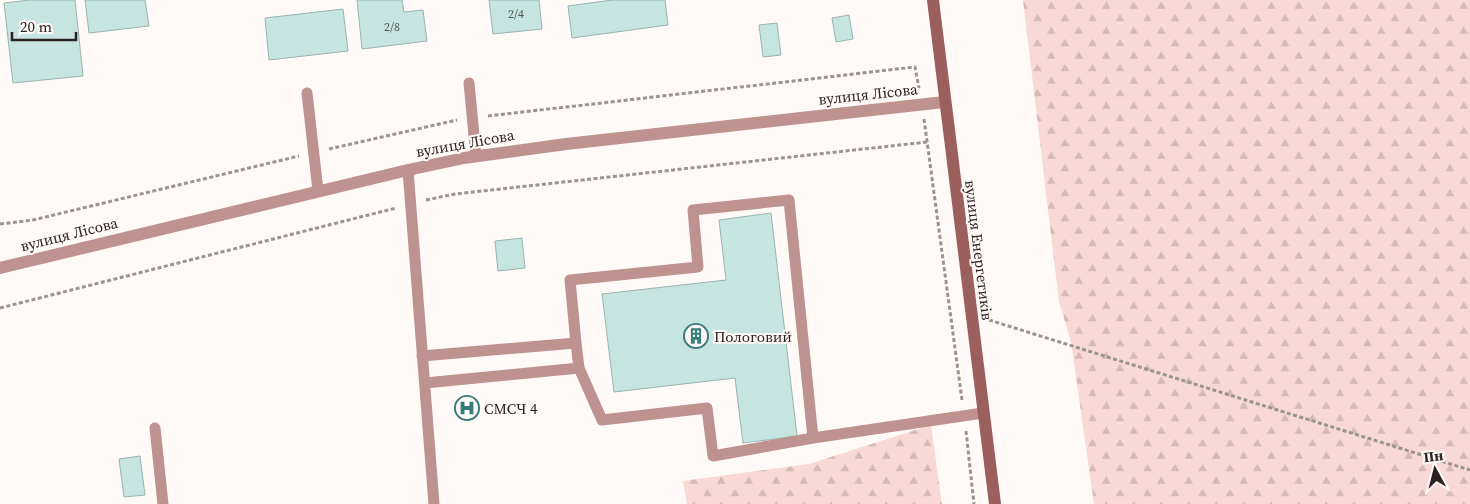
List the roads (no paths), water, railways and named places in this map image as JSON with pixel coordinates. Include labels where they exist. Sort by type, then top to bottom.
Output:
[{"type":"main road","name":"вулиця Енергетиків","points":[[933,0],[994,504]]},
{"type":"street","name":"вулиця Лісова","points":[[0,268],[318,191],[476,156],[566,144],[944,102]]},
{"type":"lane","points":[[468,83],[476,156]]},
{"type":"lane","points":[[307,93],[318,191]]},
{"type":"lane","points":[[408,170],[434,504]]},
{"type":"lane","points":[[813,438],[789,200],[693,210],[698,267],[570,280],[579,368],[602,420],[707,408],[713,456],[813,438],[983,413]]},
{"type":"lane","points":[[422,356],[576,344]]},
{"type":"lane","points":[[425,383],[579,368]]},
{"type":"lane","points":[[155,428],[164,504]]},
{"type":"place","name":"Пологовий","points":[[696,336]]},
{"type":"place","name":"СМСЧ 4","points":[[467,408]]}]
